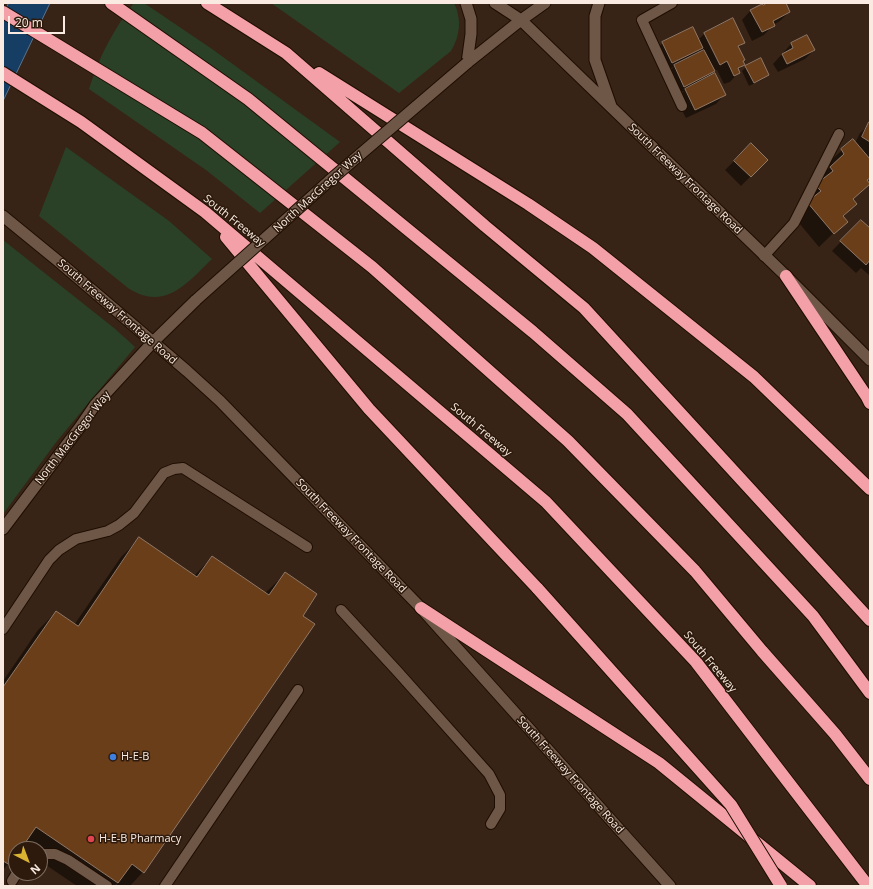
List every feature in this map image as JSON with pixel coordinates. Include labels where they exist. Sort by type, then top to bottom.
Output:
[{"type":"highway","points":[[111,3],[248,99],[533,332],[627,414],[813,616],[870,693]]},
{"type":"highway","points":[[207,3],[528,204],[593,248],[754,377],[870,489]]},
{"type":"highway","points":[[3,12],[202,133],[372,267],[568,441],[695,571],[834,734],[870,779]]},
{"type":"highway","points":[[286,53],[479,221],[584,308],[870,620]]},
{"type":"highway","name":"South Freeway","points":[[3,73],[81,122],[205,212],[546,502],[696,662],[868,886]]},
{"type":"highway","points":[[205,212],[369,409],[538,589],[731,805],[781,886]]},
{"type":"highway","points":[[786,276],[870,403]]},
{"type":"highway","points":[[421,608],[659,763],[810,886]]},
{"type":"main road","points":[[466,3],[471,19],[471,34],[467,63]]},
{"type":"main road","name":"South Freeway Frontage Road","points":[[495,3],[521,20],[786,276],[870,360]]},
{"type":"main road","name":"North MacGregor Way","points":[[3,529],[95,405],[152,343],[196,300],[329,180],[467,63],[544,3]]},
{"type":"main road","points":[[599,3],[595,16],[595,60],[612,109]]},
{"type":"main road","name":"South Freeway Frontage Road","points":[[3,216],[58,261],[220,401],[421,608],[670,886]]},
{"type":"lane","points":[[672,3],[642,20],[682,106]]},
{"type":"lane","points":[[764,256],[794,223],[838,134]]},
{"type":"lane","points":[[3,629],[49,560],[59,550],[76,539],[108,531],[119,525],[134,513],[164,473],[174,469],[183,468],[307,547]]},
{"type":"lane","points":[[341,610],[489,774],[500,795],[500,809],[491,824]]},
{"type":"lane","points":[[165,886],[298,690]]},
{"type":"lane","points":[[48,854],[55,854],[68,860],[107,886]]},
{"type":"green space","points":[[134,3],[144,3],[212,49],[340,142],[260,213],[206,170],[89,89],[107,44]]},
{"type":"green space","points":[[271,3],[454,3],[457,9],[459,27],[451,51],[399,93]]},
{"type":"green space","points":[[66,147],[169,221],[212,259],[184,285],[174,292],[164,296],[153,297],[141,295],[128,288],[39,216]]},
{"type":"green space","points":[[3,240],[114,328],[135,347],[57,441],[3,514]]},
{"type":"water","points":[[9,3],[50,3],[3,101],[3,15]]},
{"type":"building","points":[[767,3],[786,3],[790,12],[773,21],[775,26],[762,32],[750,10]]},
{"type":"building","points":[[733,18],[745,43],[738,46],[745,60],[743,61],[745,65],[738,68],[740,73],[734,76],[727,61],[720,65],[704,33]]},
{"type":"building","points":[[693,27],[703,48],[672,63],[662,42]]},
{"type":"building","points":[[807,35],[815,50],[787,64],[782,54],[793,48],[791,43]]},
{"type":"building","points":[[704,50],[715,71],[684,87],[674,65]]},
{"type":"building","points":[[761,58],[769,75],[754,83],[745,66]]},
{"type":"building","points":[[715,73],[726,95],[695,110],[685,89]]},
{"type":"building","points":[[870,122],[870,142],[862,137]]},
{"type":"building","points":[[853,139],[870,159],[870,178],[867,180],[870,184],[853,199],[857,204],[843,216],[848,222],[834,234],[807,202],[821,191],[815,185],[833,171],[830,167],[844,154],[841,149]]},
{"type":"building","points":[[751,143],[768,160],[751,177],[734,161]]},
{"type":"building","points":[[861,220],[870,228],[870,260],[866,265],[840,241]]},
{"type":"building","name":"H-E-B","points":[[139,537],[197,577],[212,556],[269,595],[285,572],[317,594],[303,616],[315,624],[144,873],[132,864],[118,883],[36,827],[26,841],[8,841],[8,864],[3,861],[3,687],[56,611],[78,626]]},
{"type":"place","name":"H-E-B","points":[[113,757]]},
{"type":"place","name":"H-E-B Pharmacy","points":[[91,839]]}]
